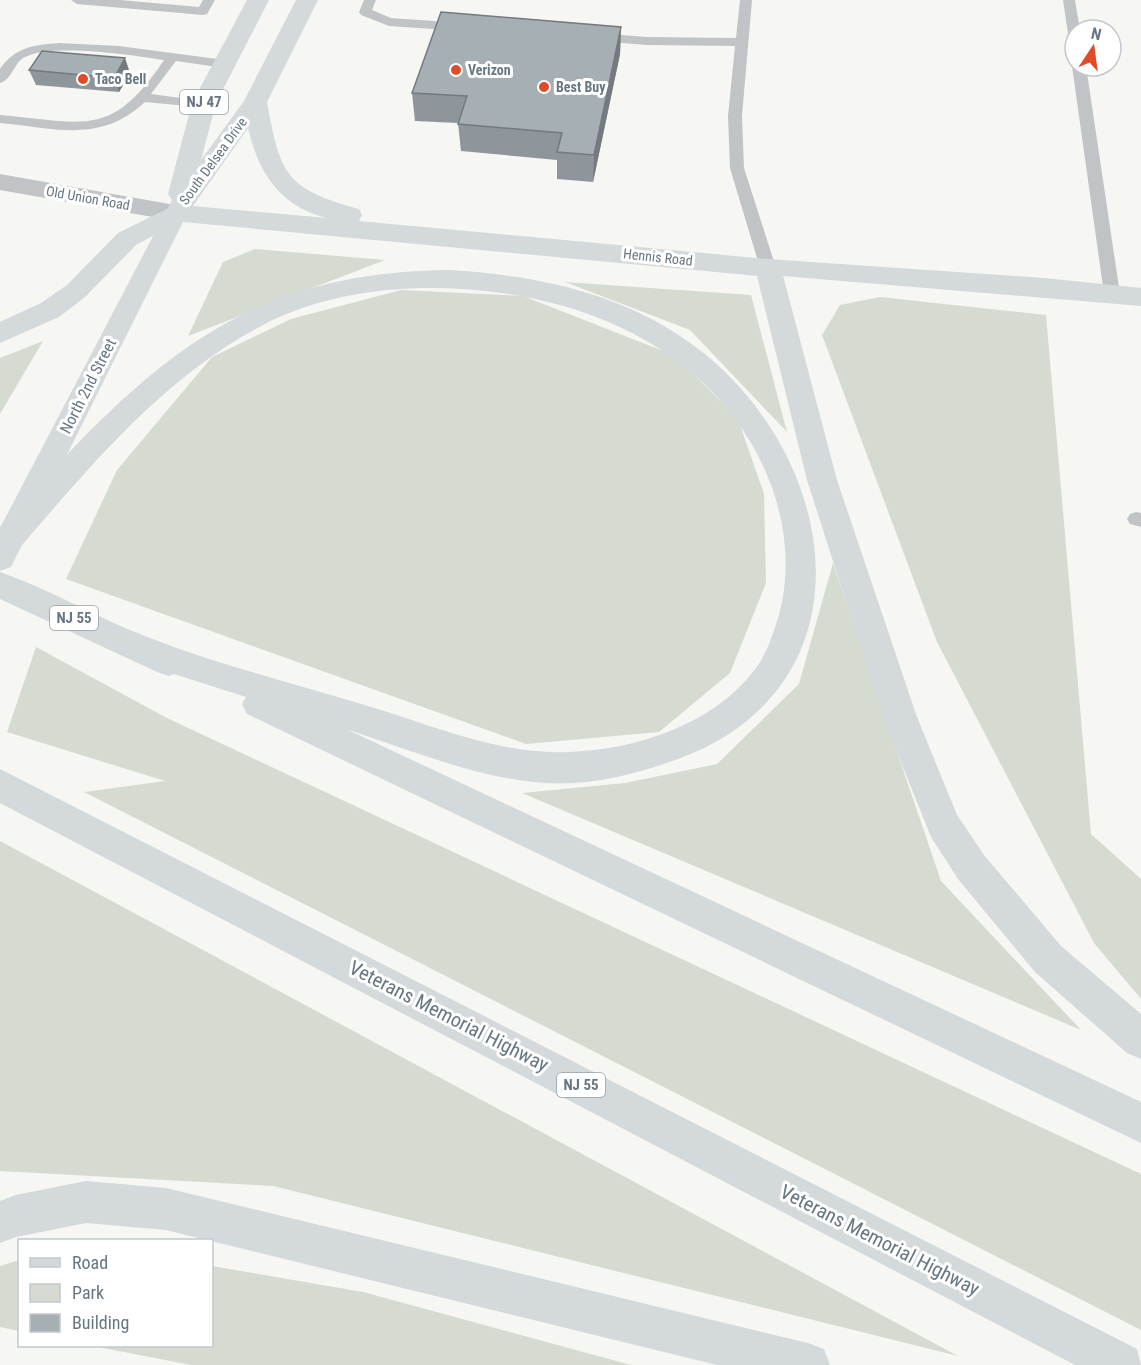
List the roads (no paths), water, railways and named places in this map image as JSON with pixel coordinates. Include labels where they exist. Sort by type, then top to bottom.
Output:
[{"type":"main road","name":"South Delsea Drive","points":[[175,213],[203,105],[258,0]]},
{"type":"main road","points":[[302,10],[327,0]]},
{"type":"main road","name":"South Delsea Drive","points":[[175,213],[255,102],[302,10]]},
{"type":"main road","points":[[255,102],[271,168],[288,191],[308,202],[344,214],[437,226],[476,239]]},
{"type":"main road","points":[[0,333],[50,310],[76,291],[128,239],[175,213]]},
{"type":"main road","name":"Hennis Road","points":[[175,213],[476,239],[768,268],[1141,297]]},
{"type":"main road","name":"North 2nd Street","points":[[6,547],[175,213]]},
{"type":"main road","points":[[768,268],[822,480],[900,717],[944,825],[971,867],[1048,959],[1095,1002],[1141,1039]]},
{"type":"main road","points":[[6,547],[86,452],[166,376],[224,334],[258,316],[293,302],[387,282],[430,279],[494,282],[554,291],[625,318],[652,332],[711,373],[740,406],[765,438],[781,471],[794,507],[800,546],[799,596],[795,618],[784,649],[767,680],[746,701],[712,727],[669,747],[631,759],[562,768],[517,763],[437,743],[149,652]]},
{"type":"main road","name":"NJ 55","points":[[0,585],[149,652],[1141,1123]]},
{"type":"main road","name":"Veterans Memorial Highway","points":[[0,785],[1121,1365]]},
{"type":"main road","points":[[0,1222],[16,1216],[86,1202],[166,1209],[808,1365]]},
{"type":"street","name":"Old Union Road","points":[[0,182],[175,213]]},
{"type":"lane","points":[[77,0],[203,11],[209,0]]},
{"type":"lane","points":[[370,0],[365,12],[389,22],[476,28]]},
{"type":"lane","points":[[746,0],[735,116],[736,168],[768,268]]},
{"type":"lane","points":[[1069,0],[1072,18]]},
{"type":"lane","points":[[577,36],[647,41],[742,42]]},
{"type":"lane","points":[[0,79],[9,64],[21,54],[36,48],[61,47],[225,64]]},
{"type":"lane","points":[[0,119],[100,125],[141,97],[158,80],[172,57]]},
{"type":"lane","points":[[1081,78],[1112,294]]},
{"type":"lane","points":[[141,97],[203,105]]},
{"type":"place","name":"Verizon","points":[[456,70]]},
{"type":"place","name":"Taco Bell","points":[[83,79]]},
{"type":"place","name":"Best Buy","points":[[544,87]]}]
